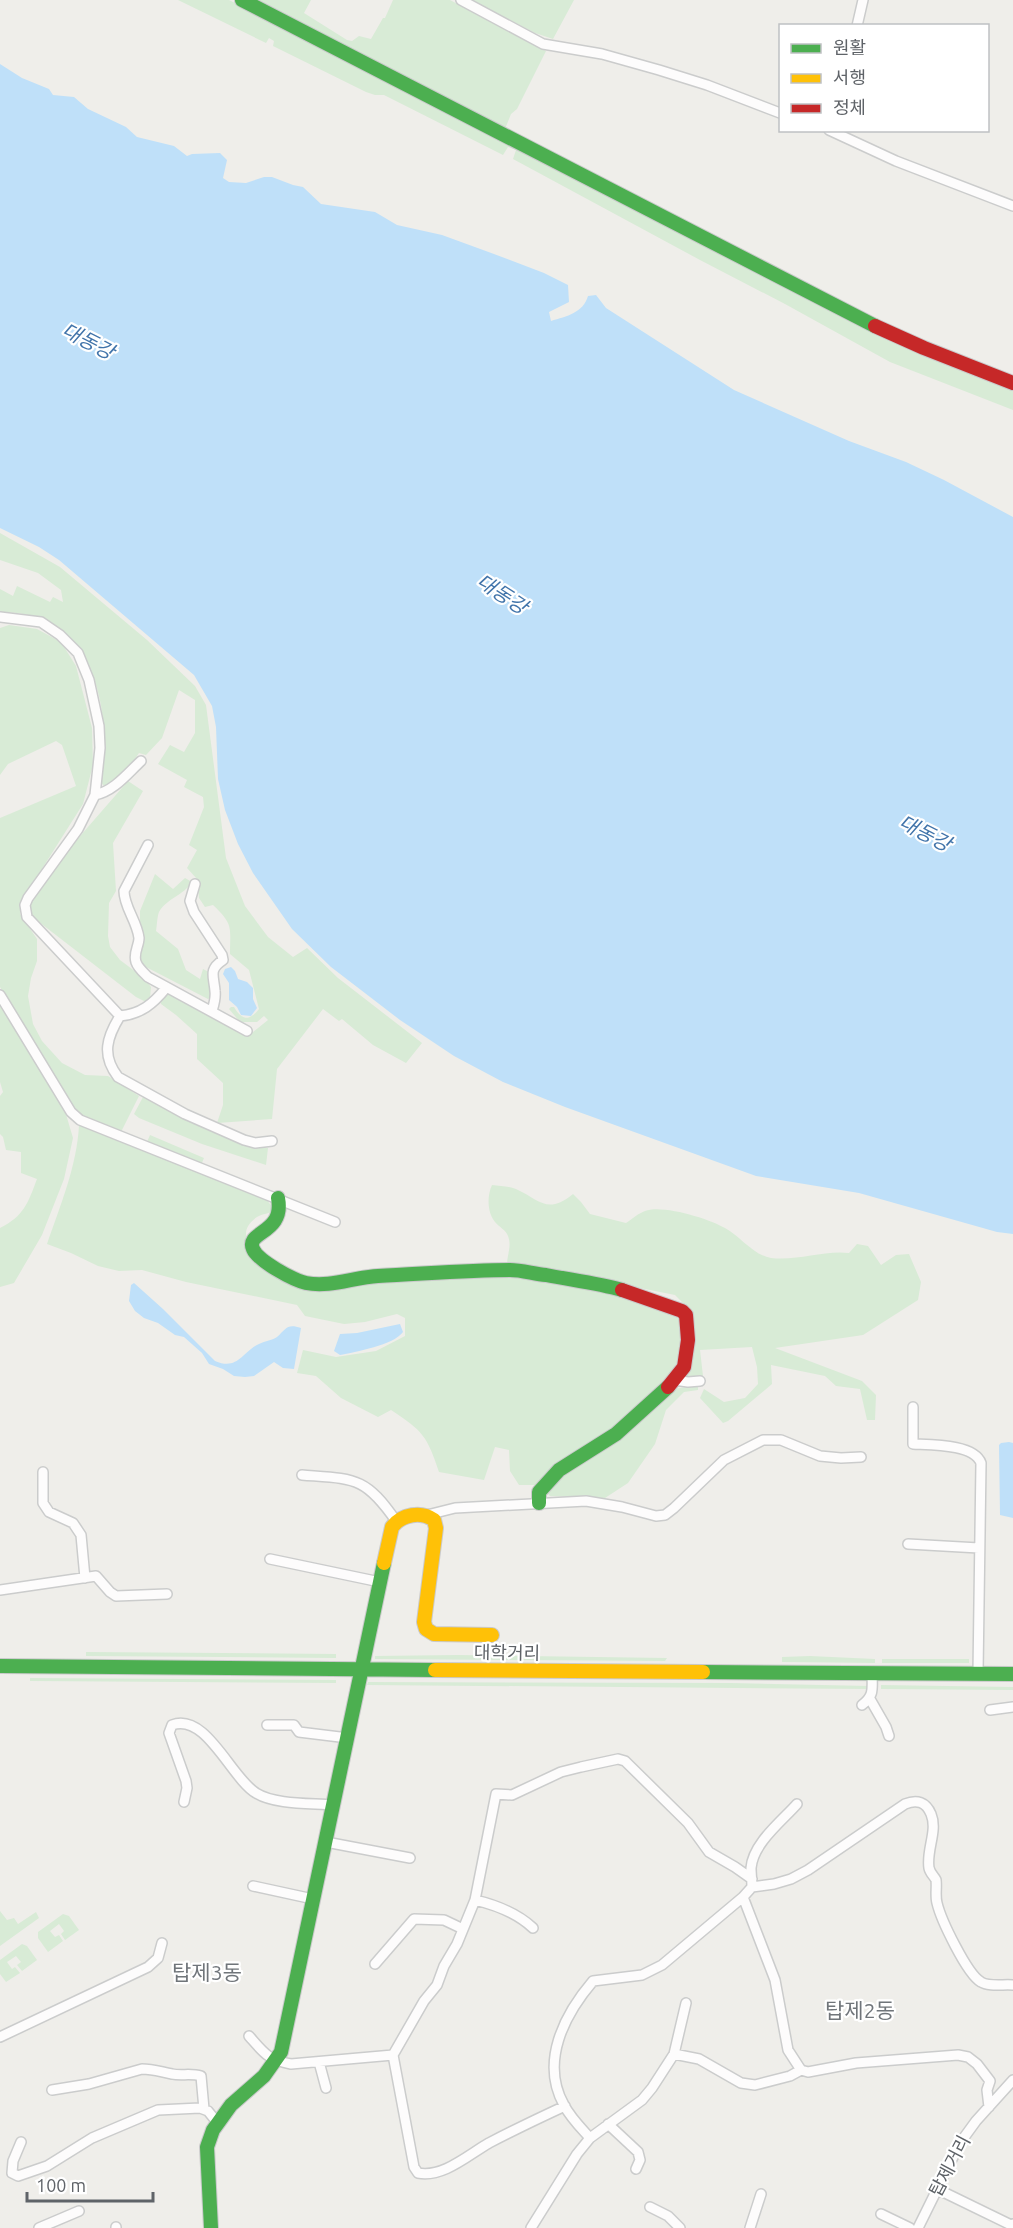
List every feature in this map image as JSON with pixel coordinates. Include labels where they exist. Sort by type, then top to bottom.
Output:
[{"type":"street","points":[[242,0],[860,319],[924,348],[1013,383]]},
{"type":"street","points":[[461,0],[543,44],[602,54],[647,67],[779,113]]},
{"type":"street","points":[[857,24],[863,0]]},
{"type":"street","points":[[832,132],[1013,206]]},
{"type":"street","points":[[0,617],[41,622],[60,635],[78,653],[89,680],[99,726],[100,748],[95,795],[78,829],[28,898],[24,911],[27,917],[120,1016]]},
{"type":"street","points":[[95,795],[115,786],[141,761]]},
{"type":"street","points":[[148,845],[124,894],[138,935],[138,946],[134,956],[136,963],[148,977],[247,1031]]},
{"type":"street","points":[[195,884],[190,901],[194,912],[223,960],[215,966],[213,973],[215,999],[212,1011]]},
{"type":"street","points":[[166,988],[154,1003],[138,1012],[120,1016],[107,1040],[108,1050],[118,1077],[185,1114],[244,1140],[255,1143],[272,1141]]},
{"type":"street","points":[[0,996],[71,1112],[80,1120],[335,1222]]},
{"type":"street","points":[[278,1198],[280,1208],[278,1218],[273,1225],[255,1237],[252,1243],[253,1249],[258,1256],[291,1278],[307,1283],[327,1284],[373,1276],[512,1270],[599,1284],[682,1311],[686,1315],[688,1340],[684,1367],[674,1380],[663,1393],[616,1434],[559,1470],[539,1492],[539,1503]]},
{"type":"street","points":[[674,1380],[700,1381]]},
{"type":"street","points":[[913,1407],[914,1444],[951,1445],[979,1457],[981,1462],[978,1673]]},
{"type":"street","points":[[212,2228],[207,2147],[216,2121],[276,2062],[281,2052],[361,1669],[392,1527],[396,1521],[401,1517],[427,1515],[455,1508],[586,1501],[656,1516],[665,1515],[724,1460],[763,1440],[781,1440],[820,1456],[861,1457]]},
{"type":"street","points":[[43,1472],[43,1503],[49,1512],[73,1523],[81,1535],[85,1578]]},
{"type":"street","points":[[302,1474],[346,1479],[364,1485],[374,1492],[396,1521]]},
{"type":"street","points":[[427,1515],[434,1520],[436,1528],[424,1622],[426,1629],[434,1634],[492,1635]]},
{"type":"street","points":[[908,1545],[979,1548]]},
{"type":"street","points":[[270,1559],[380,1582]]},
{"type":"street","points":[[0,1590],[96,1576],[110,1592],[117,1596],[167,1594]]},
{"type":"street","name":"대학거리","points":[[0,1666],[1013,1674]]},
{"type":"street","points":[[872,1673],[872,1692],[866,1702],[886,1727],[889,1736]]},
{"type":"street","points":[[990,1710],[1013,1707]]},
{"type":"street","points":[[184,1802],[186,1782],[169,1732],[172,1725],[184,1722],[192,1724],[203,1733],[247,1786],[258,1794],[272,1799],[333,1805]]},
{"type":"street","points":[[267,1725],[294,1725],[299,1732],[348,1738]]},
{"type":"street","points":[[565,2106],[434,2173],[418,2173],[411,2159],[393,2055],[424,2001],[437,1985],[475,1900],[496,1794],[512,1795],[561,1772],[618,1759],[625,1761],[688,1822],[709,1852],[735,1867],[752,1883],[774,1884],[790,1879],[851,1843],[905,1804],[920,1801],[932,1815],[930,1871],[936,1882],[936,1901],[939,1912],[956,1948],[980,1982],[1013,1985]]},
{"type":"street","points":[[590,2138],[565,2106],[555,2083],[554,2056],[571,2010],[593,1981],[642,1975],[662,1965],[743,1897],[752,1883],[753,1860],[763,1842],[797,1804]]},
{"type":"street","points":[[326,1842],[410,1858]]},
{"type":"street","points":[[253,1886],[313,1899]]},
{"type":"street","points":[[743,1897],[775,1980],[788,2050],[801,2070],[807,2072],[856,2063],[934,2056],[968,2056],[985,2072],[990,2081],[987,2090],[988,2107]]},
{"type":"street","points":[[475,1900],[492,1904],[509,1912],[533,1928]]},
{"type":"street","points":[[375,1964],[414,1919],[444,1920],[463,1929]]},
{"type":"street","points":[[0,2037],[148,1967],[158,1958],[162,1943]]},
{"type":"street","points":[[531,2228],[576,2154],[590,2138],[642,2100],[652,2088],[674,2054],[686,2003]]},
{"type":"street","points":[[249,2036],[268,2057],[276,2062],[291,2064],[393,2055]]},
{"type":"street","points":[[674,2054],[699,2059],[717,2067],[741,2083],[755,2085],[790,2076],[801,2070]]},
{"type":"street","points":[[319,2062],[326,2088]]},
{"type":"street","points":[[52,2090],[89,2084],[142,2069],[151,2069],[173,2074],[201,2076],[204,2109]]},
{"type":"street","name":"탑제거리","points":[[918,2228],[960,2143],[1013,2080]]},
{"type":"street","points":[[21,2142],[13,2161],[12,2173],[18,2176],[47,2166],[92,2138],[158,2110],[204,2109],[216,2121]]},
{"type":"street","points":[[608,2124],[638,2152],[640,2160],[636,2169]]},
{"type":"street","points":[[937,2188],[1000,2220],[1013,2224]]},
{"type":"street","points":[[750,2228],[761,2194]]},
{"type":"street","points":[[650,2207],[668,2216],[680,2228]]},
{"type":"street","points":[[39,2228],[79,2211]]},
{"type":"street","points":[[881,2214],[910,2228]]},
{"type":"green space","points":[[178,0],[229,0],[537,157],[1013,388],[1013,410],[890,362],[513,159],[516,150],[508,147],[503,155],[384,95],[366,92],[273,46],[274,41],[269,38],[266,43]]},
{"type":"green space","points":[[254,0],[311,0],[304,13],[352,41],[359,36],[371,39],[385,18],[393,0],[450,0],[546,51],[505,129]]},
{"type":"green space","points":[[471,0],[574,0],[553,39],[535,33]]},
{"type":"green space","points":[[0,533],[60,567],[147,640],[195,686],[206,705],[226,858],[245,906],[268,937],[293,957],[307,948],[338,978],[422,1043],[406,1063],[373,1045],[342,1019],[339,1021],[323,1009],[277,1069],[272,1119],[217,1123],[223,1105],[223,1083],[197,1059],[197,1034],[161,1004],[160,998],[171,993],[245,1033],[253,1032],[268,1020],[264,1016],[257,1022],[240,1022],[229,1009],[234,1007],[240,1015],[246,1018],[259,1009],[249,970],[230,954],[228,922],[213,905],[205,907],[199,898],[197,879],[187,868],[197,850],[189,845],[204,807],[203,797],[184,787],[187,780],[158,764],[170,745],[184,752],[195,733],[195,700],[179,690],[162,738],[146,755],[139,753],[120,777],[104,786],[100,781],[104,746],[102,710],[89,667],[78,649],[64,633],[46,622],[25,614],[0,612],[0,589],[13,596],[17,586],[50,602],[53,597],[63,602],[61,590],[38,573],[0,560]]},
{"type":"green space","points":[[9,625],[37,629],[61,642],[76,666],[92,728],[93,765],[83,804],[21,902],[20,914],[37,939],[37,961],[28,996],[33,1024],[42,1041],[62,1063],[85,1075],[108,1076],[139,1096],[121,1132],[73,1111],[0,987],[0,818],[76,786],[62,745],[56,741],[8,764],[0,775],[0,628]]},
{"type":"green space","points":[[128,781],[143,791],[113,843],[116,891],[109,903],[108,936],[110,947],[120,960],[144,978],[151,987],[150,998],[146,1002],[136,997],[30,915],[29,907],[32,899],[74,843]]},
{"type":"green space","points":[[155,874],[173,889],[185,878],[192,882],[162,907],[158,914],[156,931],[178,949],[186,970],[200,979],[203,969],[209,972],[212,997],[208,999],[144,966],[140,957],[140,911]]},
{"type":"green space","points":[[0,1005],[65,1111],[73,1138],[64,1179],[42,1235],[14,1283],[0,1287],[0,1228],[20,1214],[37,1179],[21,1173],[21,1152],[6,1150],[0,1134],[0,1096],[3,1092],[0,1082]]},
{"type":"green space","points":[[143,1097],[220,1134],[268,1148],[266,1165],[202,1144],[139,1118],[134,1114]]},
{"type":"green space","points":[[79,1125],[267,1200],[275,1211],[257,1217],[248,1226],[246,1235],[249,1245],[256,1254],[294,1283],[513,1274],[603,1290],[681,1317],[684,1334],[676,1367],[657,1392],[635,1413],[537,1485],[519,1485],[510,1471],[509,1450],[495,1447],[484,1480],[439,1472],[427,1442],[417,1429],[402,1417],[391,1410],[378,1417],[341,1398],[316,1376],[297,1373],[303,1350],[336,1357],[376,1351],[405,1336],[405,1318],[397,1314],[365,1322],[344,1324],[305,1316],[297,1305],[186,1282],[142,1270],[119,1271],[98,1266],[47,1244],[71,1171]]},
{"type":"green space","points":[[150,1135],[204,1158],[201,1165],[147,1142]]},
{"type":"green space","points":[[492,1185],[513,1188],[550,1205],[573,1194],[590,1214],[626,1223],[643,1212],[653,1209],[686,1214],[731,1231],[752,1249],[771,1258],[849,1253],[857,1244],[868,1246],[881,1265],[896,1255],[909,1254],[921,1282],[918,1300],[863,1335],[775,1348],[862,1381],[876,1395],[875,1420],[867,1420],[860,1389],[836,1386],[825,1376],[771,1365],[772,1384],[723,1423],[700,1398],[704,1389],[724,1402],[745,1398],[758,1384],[752,1347],[700,1350],[703,1376],[694,1379],[681,1376],[691,1338],[690,1310],[675,1295],[507,1265],[508,1236],[492,1218],[489,1209],[489,1194]]},
{"type":"green space","points":[[698,1385],[698,1390],[684,1392],[666,1410],[655,1444],[628,1483],[605,1498],[550,1496],[544,1490],[674,1389]]},
{"type":"green space","points":[[86,1652],[336,1654],[336,1658],[86,1656]]},
{"type":"green space","points":[[375,1656],[667,1658],[665,1661],[375,1659]]},
{"type":"green space","points":[[782,1657],[875,1659],[875,1663],[782,1662]]},
{"type":"green space","points":[[882,1659],[969,1659],[969,1663],[882,1663]]},
{"type":"green space","points":[[30,1678],[336,1680],[336,1683],[30,1681]]},
{"type":"green space","points":[[368,1682],[731,1683],[870,1686],[870,1689],[367,1685]]},
{"type":"green space","points":[[881,1685],[1013,1687],[1013,1690],[881,1689]]},
{"type":"green space","points":[[0,1911],[7,1920],[14,1918],[18,1924],[36,1912],[39,1918],[0,1946]]},
{"type":"green space","points":[[63,1914],[69,1916],[79,1930],[65,1940],[61,1934],[64,1931],[59,1924],[50,1931],[55,1937],[59,1935],[63,1941],[48,1952],[38,1938],[38,1932]]},
{"type":"green space","points":[[22,1944],[27,1946],[37,1960],[22,1971],[17,1965],[21,1962],[16,1956],[7,1962],[12,1969],[15,1967],[20,1973],[6,1982],[0,1974],[0,1960]]},
{"type":"water","name":"대동강","points":[[0,64],[22,78],[49,89],[53,95],[74,97],[88,109],[126,127],[137,137],[174,146],[187,156],[220,153],[227,160],[223,178],[229,182],[246,183],[272,177],[303,187],[321,204],[375,212],[397,225],[442,235],[544,273],[568,285],[569,302],[549,312],[551,321],[574,313],[586,302],[588,296],[596,295],[606,308],[734,390],[849,441],[906,462],[1013,517],[1013,1234],[997,1232],[859,1193],[756,1176],[565,1107],[503,1082],[454,1056],[400,1020],[331,967],[292,929],[253,873],[238,844],[225,810],[218,779],[216,727],[212,706],[194,675],[59,560],[39,547],[0,528]]},
{"type":"water","points":[[231,967],[238,979],[247,982],[253,988],[253,999],[257,1008],[251,1016],[241,1015],[237,1007],[229,1000],[229,983],[223,974],[225,969]]},
{"type":"water","points":[[134,1283],[215,1361],[229,1364],[235,1362],[253,1347],[277,1337],[287,1328],[293,1326],[301,1328],[294,1369],[283,1368],[274,1362],[254,1376],[245,1377],[234,1376],[209,1364],[202,1353],[184,1337],[175,1335],[135,1311],[129,1301],[131,1285]]},
{"type":"water","points":[[400,1324],[403,1332],[391,1341],[340,1355],[334,1351],[340,1334],[357,1333]]},
{"type":"water","points":[[1013,1443],[1013,1518],[1000,1515],[999,1445]]},
{"type":"traffic: fast","points":[[242,0],[875,326]]},
{"type":"traffic: fast","points":[[278,1198],[279,1210],[276,1219],[255,1238],[252,1243],[253,1249],[256,1254],[276,1269],[306,1283],[324,1284],[378,1276],[510,1270],[622,1290]]},
{"type":"traffic: fast","points":[[539,1503],[539,1492],[559,1470],[616,1434],[668,1387]]},
{"type":"traffic: fast","points":[[211,2228],[207,2147],[213,2130],[231,2105],[264,2076],[281,2052],[384,1563]]},
{"type":"traffic: fast","points":[[0,1666],[435,1670]]},
{"type":"traffic: fast","points":[[703,1672],[1013,1674]]},
{"type":"traffic: slow","points":[[384,1563],[392,1527],[396,1523],[412,1515],[423,1515],[434,1520],[436,1528],[424,1622],[426,1629],[434,1634],[492,1635]]},
{"type":"traffic: slow","points":[[435,1670],[703,1672]]},
{"type":"traffic: jam","points":[[875,326],[1013,383]]},
{"type":"traffic: jam","points":[[622,1290],[682,1311],[686,1315],[688,1340],[684,1367],[668,1387]]},
{"type":"district","name":"탑제3동","points":[[207,1973]]},
{"type":"district","name":"탑제2동","points":[[860,2011]]}]
